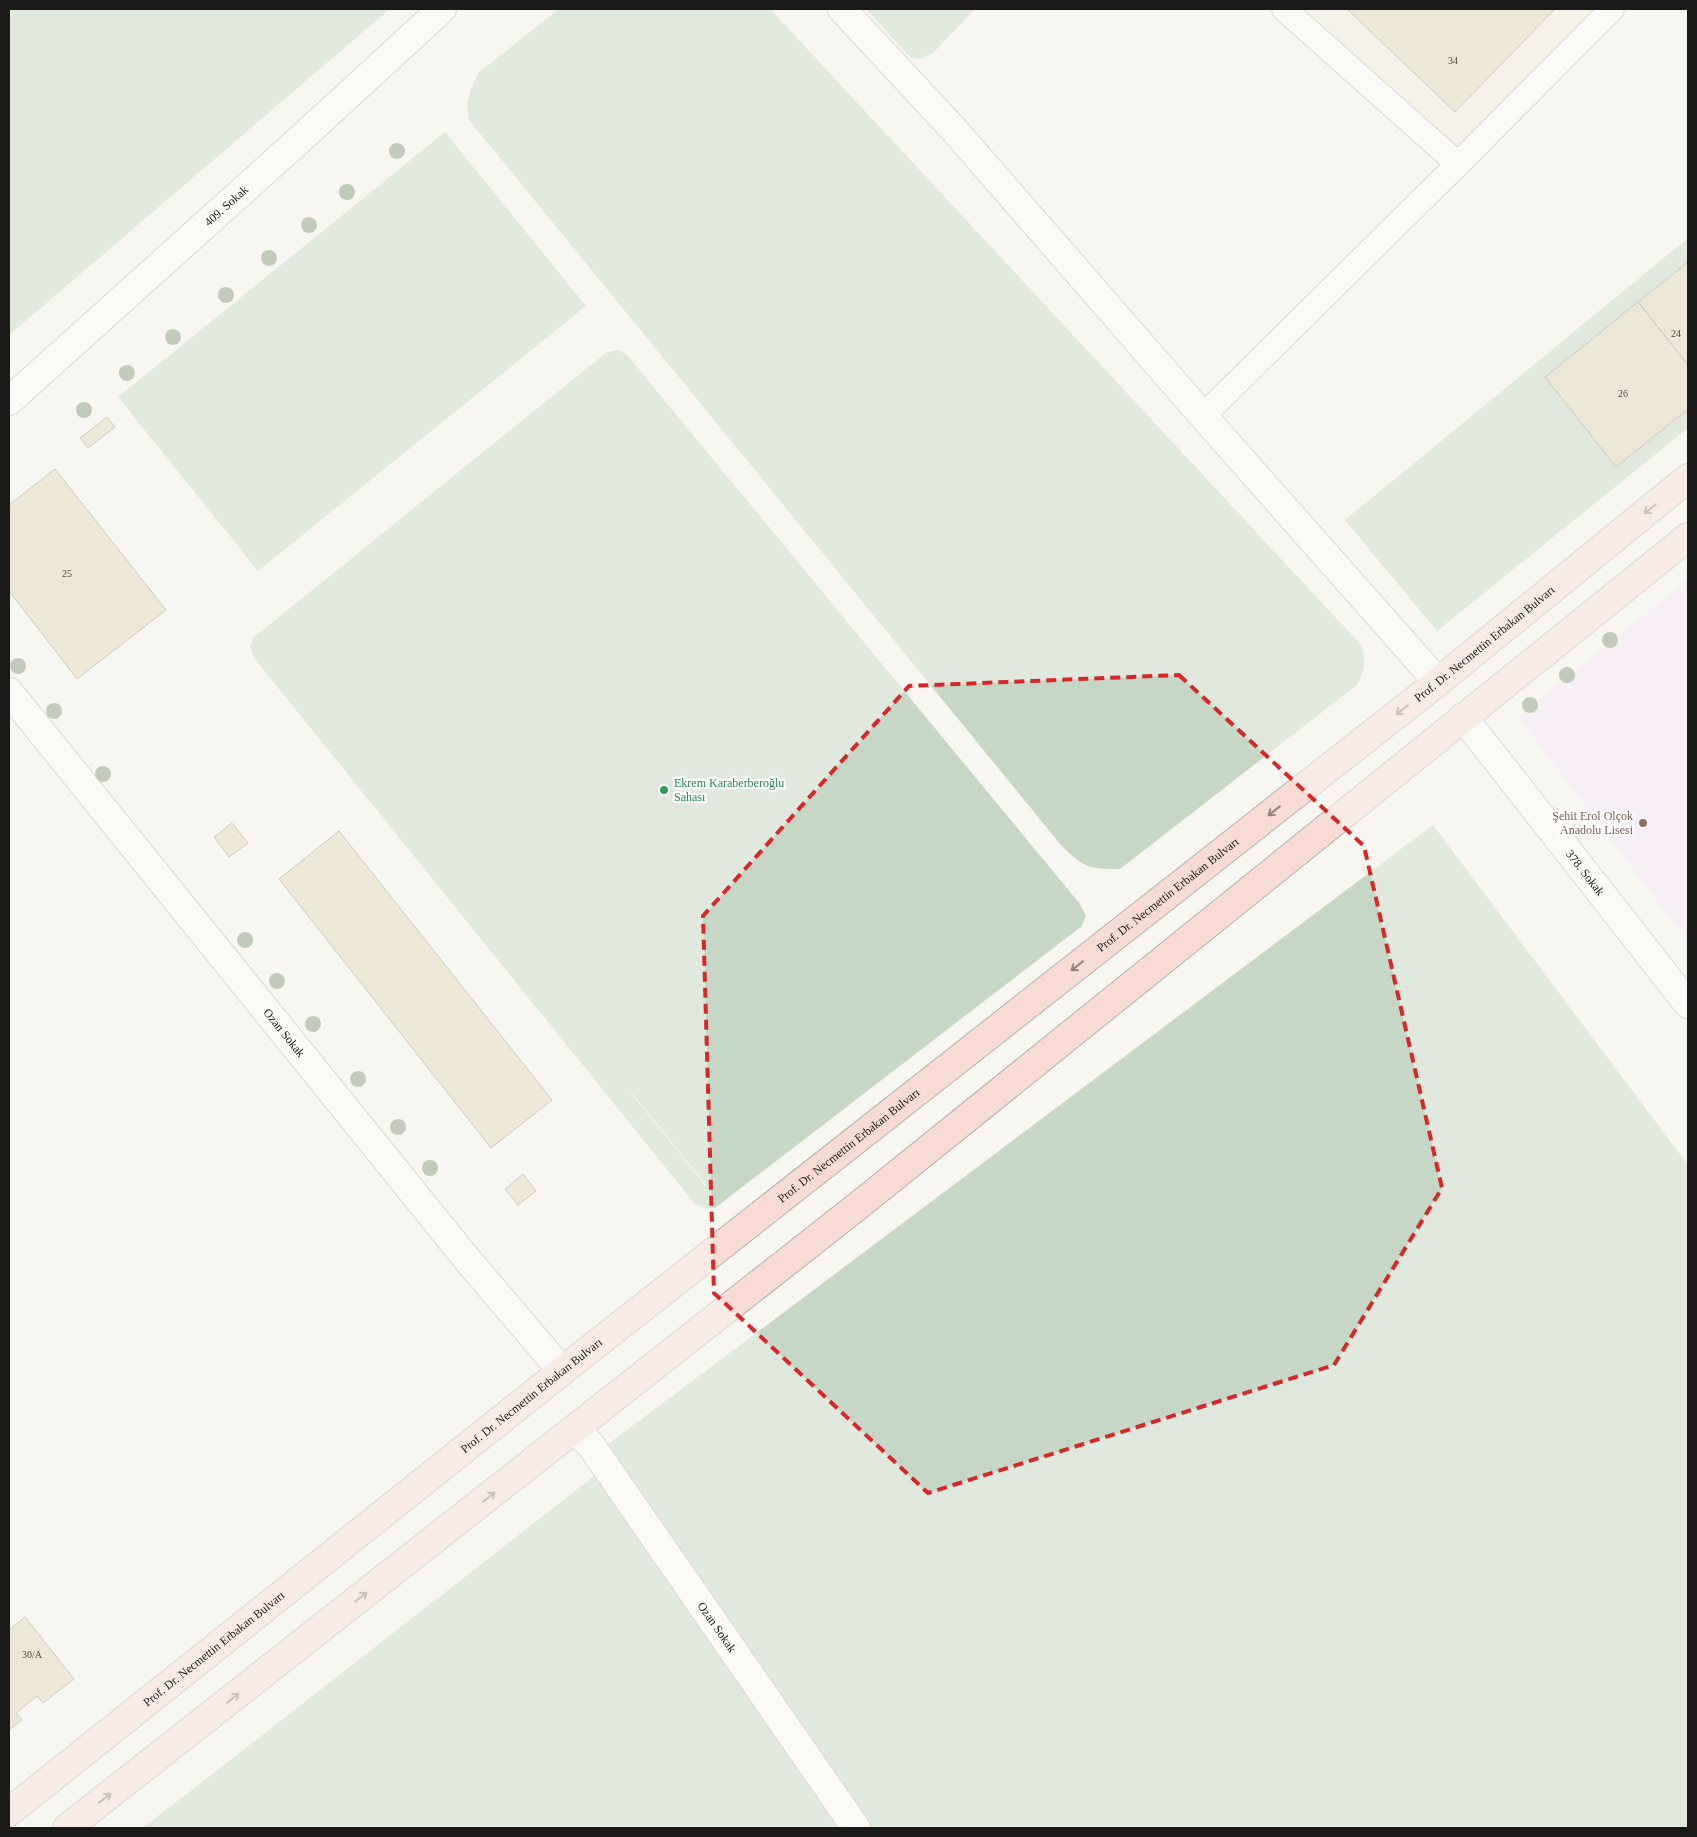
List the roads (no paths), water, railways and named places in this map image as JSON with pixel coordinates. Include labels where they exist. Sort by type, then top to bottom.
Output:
[{"type":"main road","name":"Prof. Dr. Necmettin Erbakan Bulvarı","points":[[9,1812],[562,1371],[1438,682],[1688,478]]},
{"type":"main road","points":[[67,1828],[860,1205],[1688,537]]},
{"type":"street","name":"409. Sokak","points":[[9,401],[442,9]]},
{"type":"street","points":[[842,9],[956,132],[1438,682]]},
{"type":"street","name":"Ozan Sokak","points":[[9,692],[460,1250],[562,1371]]},
{"type":"street","name":"378. Sokak","points":[[1463,717],[1688,1004]]},
{"type":"street","name":"Ozan Sokak","points":[[574,1430],[590,1444],[856,1828]]},
{"type":"lane","points":[[1284,9],[1458,164]]},
{"type":"lane","points":[[1203,416],[1612,9]]},
{"type":"place","name":"Ekrem Karaberberoğlu Sahası","points":[[664,790]]},
{"type":"place","name":"Şehit Erol Olçok Anadolu Lisesi","points":[[1643,823]]}]
